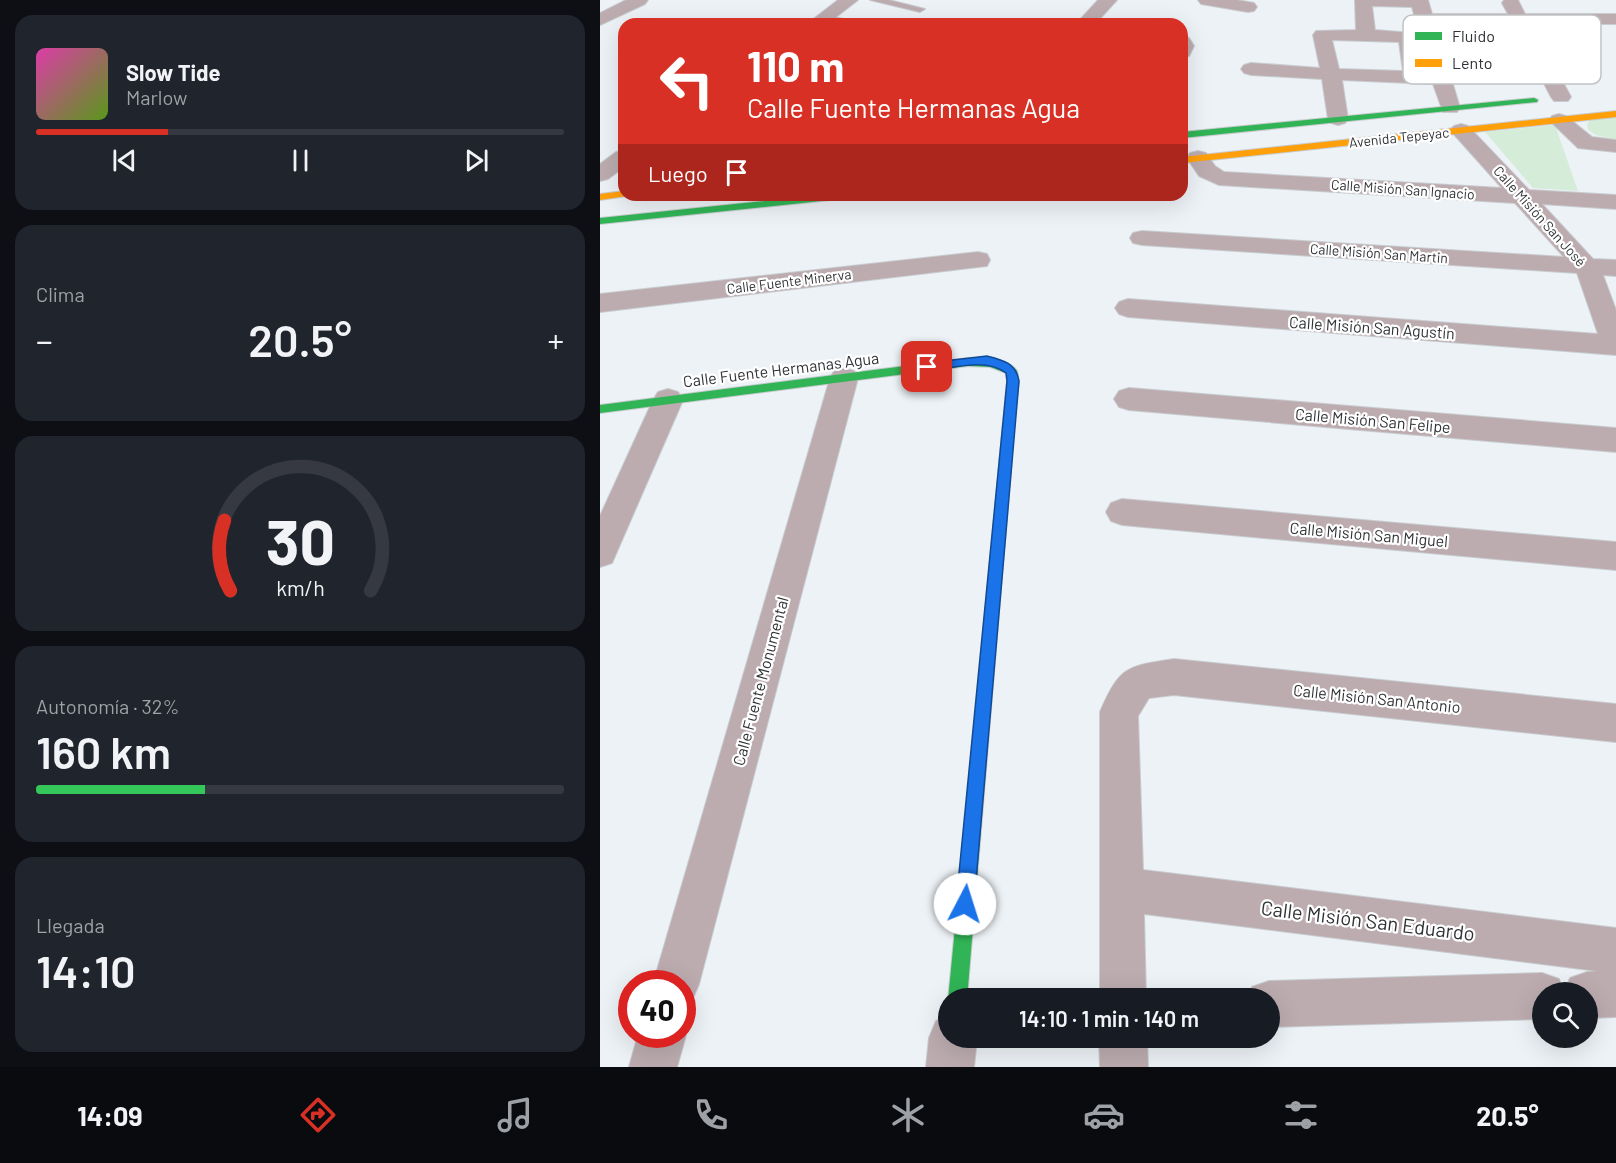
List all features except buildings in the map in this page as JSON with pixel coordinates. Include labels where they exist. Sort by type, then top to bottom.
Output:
[{"type":"street","points":[[600,21],[639,0]]},
{"type":"street","points":[[825,18],[849,0]]},
{"type":"street","points":[[1091,18],[1108,0]]},
{"type":"street","points":[[1207,0],[1248,7]]},
{"type":"street","points":[[1509,0],[1517,15]]},
{"type":"street","points":[[1366,35],[1363,1],[1482,15]]},
{"type":"street","points":[[1338,119],[1322,35],[1403,37]]},
{"type":"street","points":[[1251,69],[1403,78]]},
{"type":"street","points":[[1443,84],[1450,108]]},
{"type":"street","points":[[1559,84],[1566,96]]},
{"type":"street","name":"Avenida Tepeyac","points":[[1188,134],[1566,96]]},
{"type":"street","name":"Avenida Tepeyac","points":[[1190,159],[1616,114]]},
{"type":"street","points":[[1559,120],[1586,143],[1616,146]]},
{"type":"street","points":[[1294,124],[1309,146]]},
{"type":"street","name":"Calle Misión San José","points":[[1461,130],[1587,267],[1616,345]]},
{"type":"street","name":"Calle Misión San Ignacio","points":[[1190,159],[1219,178],[1616,202]]},
{"type":"street","points":[[600,174],[618,161]]},
{"type":"street","points":[[600,197],[618,195]]},
{"type":"street","points":[[600,221],[792,201]]},
{"type":"street","name":"Calle Misión San Martin","points":[[1142,238],[1616,268]]},
{"type":"street","name":"Calle Fuente Minerva","points":[[600,303],[978,260]]},
{"type":"street","name":"Calle Misión San Agustín","points":[[1128,308],[1616,345]]},
{"type":"street","name":"Calle Fuente Hermanas Agua","points":[[600,409],[987,360],[1002,364],[1011,371],[1013,381],[958,988]]},
{"type":"street","name":"Calle Fuente Monumental","points":[[680,970],[844,378]]},
{"type":"street","name":"Calle Misión San Felipe","points":[[1129,399],[1616,440]]},
{"type":"street","points":[[600,553],[668,400]]},
{"type":"street","name":"Calle Misión San Miguel","points":[[1122,512],[1616,556]]},
{"type":"street","name":"Calle Misión San Antonio","points":[[1120,889],[1119,712],[1138,682],[1174,677],[1616,723]]},
{"type":"street","points":[[1120,889],[1123,988]]},
{"type":"street","name":"Calle Misión San Eduardo","points":[[1120,889],[1616,951]]},
{"type":"street","points":[[1598,995],[1616,994]]},
{"type":"street","points":[[1280,1005],[1532,996]]},
{"type":"street","points":[[653,1067],[658,1048]]},
{"type":"street","points":[[950,1067],[952,1048]]},
{"type":"street","points":[[1124,1048],[1124,1067]]},
{"type":"lane","points":[[875,0],[920,9]]},
{"type":"green space","points":[[1616,117],[1616,140],[1596,135],[1588,130],[1587,124],[1591,119]]},
{"type":"green space","points":[[1555,125],[1578,191],[1533,188],[1485,132]]},
{"type":"traffic: fast","points":[[1188,134],[1534,100]]},
{"type":"traffic: fast","points":[[600,221],[792,201]]},
{"type":"traffic: fast","points":[[600,409],[968,362],[985,362],[1011,371],[1013,381],[1006,455]]},
{"type":"traffic: fast","points":[[958,988],[975,805]]},
{"type":"traffic: slow","points":[[1188,159],[1616,114]]},
{"type":"traffic: slow","points":[[600,197],[618,195]]},
{"type":"traffic: slow","points":[[975,805],[1006,455]]},
{"type":"route","points":[[927,367],[987,360],[1002,364],[1011,371],[1013,381],[965,904]]}]
